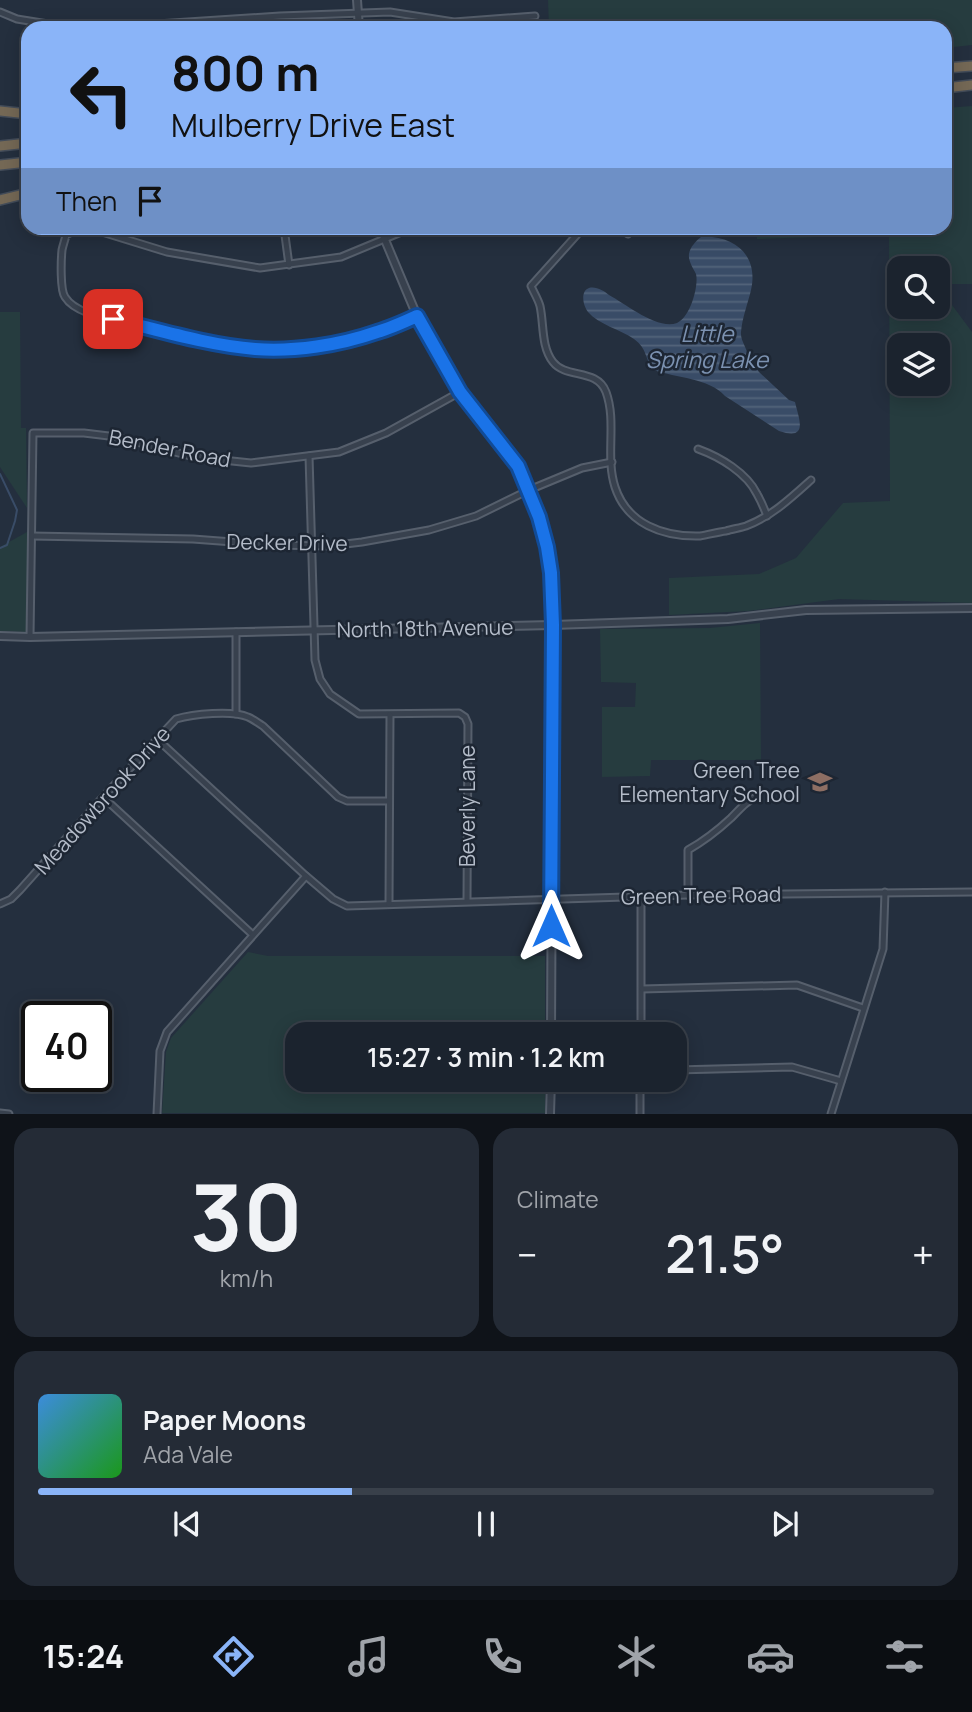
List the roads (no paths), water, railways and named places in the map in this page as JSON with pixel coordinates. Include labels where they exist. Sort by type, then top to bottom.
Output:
[{"type":"highway","points":[[952,67],[972,66]]},
{"type":"highway","points":[[952,87],[972,85]]},
{"type":"highway","points":[[0,111],[21,113]]},
{"type":"highway","points":[[0,146],[21,144]]},
{"type":"highway","points":[[0,165],[21,163]]},
{"type":"highway","points":[[0,200],[21,195]]},
{"type":"street","points":[[356,0],[359,21]]},
{"type":"street","points":[[0,12],[29,21]]},
{"type":"street","points":[[205,21],[390,12],[448,21]]},
{"type":"street","points":[[468,21],[535,16]]},
{"type":"street","points":[[66,235],[62,250],[62,294],[71,305],[89,314],[206,341],[256,349],[298,348],[375,333],[417,316]]},
{"type":"street","points":[[113,235],[167,251],[260,268],[341,257],[395,235]]},
{"type":"street","points":[[285,235],[289,265]]},
{"type":"street","points":[[382,235],[417,316],[460,392],[518,466],[539,517],[547,547],[553,625],[551,1022]]},
{"type":"street","points":[[577,235],[531,286],[539,303],[546,349],[554,364],[567,371],[592,376],[605,389],[610,410],[614,483],[621,501],[635,518],[670,534],[701,536],[745,526],[766,516],[811,480]]},
{"type":"street","name":"Bender Road","points":[[32,536],[33,433],[84,433],[117,437],[194,457],[251,463],[339,452],[386,433],[460,392]]},
{"type":"street","points":[[698,449],[742,475],[757,492],[766,516]]},
{"type":"street","name":"Beverly Lane","points":[[309,456],[315,660],[320,679],[330,694],[359,714],[460,713],[466,717],[467,901]]},
{"type":"street","name":"Decker Drive","points":[[32,536],[193,539],[271,545],[329,546],[362,542],[429,530],[476,516],[582,468],[612,462]]},
{"type":"street","points":[[30,637],[32,536]]},
{"type":"street","name":"North 18th Avenue","points":[[1,637],[553,625],[728,619],[806,610],[972,608]]},
{"type":"street","points":[[236,632],[236,714]]},
{"type":"street","name":"Meadowbrook Drive","points":[[0,904],[11,899],[20,890],[176,719],[189,715],[236,714],[249,717],[263,726],[338,797],[347,802],[389,801]]},
{"type":"street","points":[[389,904],[390,715]]},
{"type":"street","name":"Green Tree Road","points":[[157,739],[306,876],[333,899],[347,906],[641,896],[972,892]]},
{"type":"street","points":[[103,796],[253,935]]},
{"type":"street","points":[[688,895],[688,850],[711,835],[748,800],[758,796]]},
{"type":"street","points":[[157,1114],[160,1051],[167,1032],[306,876]]},
{"type":"street","points":[[831,1114],[883,949],[885,892]]},
{"type":"street","points":[[641,896],[641,1022]]},
{"type":"street","points":[[642,989],[797,985],[863,1008]]},
{"type":"street","points":[[687,1070],[792,1067],[841,1081]]},
{"type":"street","points":[[550,1114],[551,1092]]},
{"type":"street","points":[[640,1092],[640,1114]]},
{"type":"street","points":[[0,1113],[9,1114]]},
{"type":"water","name":"Little Spring Lake","points":[[701,237],[724,240],[733,244],[747,257],[753,278],[742,327],[742,339],[748,357],[759,372],[789,400],[795,402],[800,427],[795,433],[779,431],[710,385],[654,370],[638,343],[598,320],[586,309],[584,292],[594,288],[602,290],[651,320],[669,324],[682,320],[690,308],[697,279],[689,254]]},
{"type":"waterway","points":[[0,474],[17,510],[7,545],[0,548]]},
{"type":"place","name":"Green Tree Elementary School","points":[[820,782]]}]
